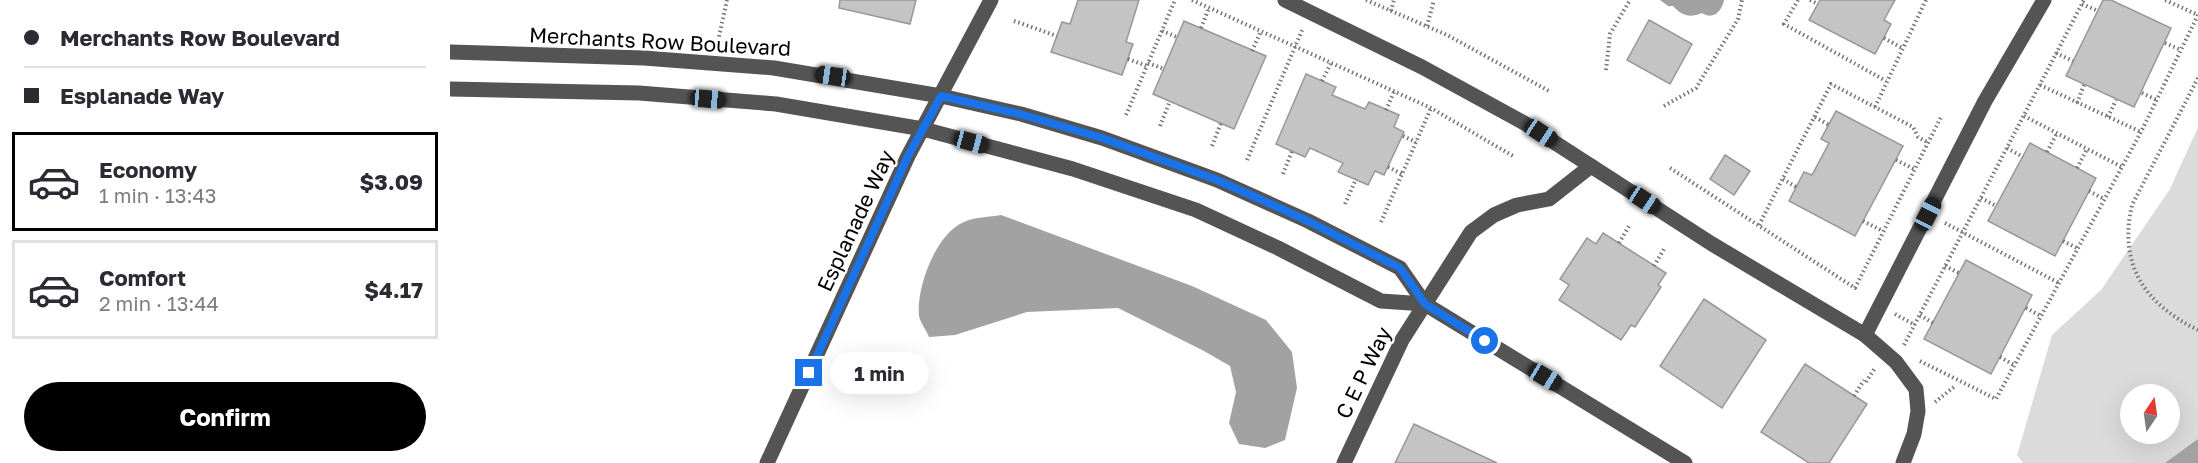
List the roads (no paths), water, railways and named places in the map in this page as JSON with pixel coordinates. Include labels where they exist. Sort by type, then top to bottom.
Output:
[{"type":"street","name":"Esplanade Way","points":[[767,463],[908,156],[991,0]]},
{"type":"street","points":[[1285,0],[1422,67],[1526,124],[1712,244],[1865,335],[1896,362],[1916,389],[1918,411],[1914,434],[1903,463]]},
{"type":"street","points":[[1865,335],[1985,101],[2044,0]]},
{"type":"street","name":"Merchants Row Boulevard","points":[[450,52],[644,58],[723,63],[833,76],[941,96],[1020,114],[1092,135],[1217,180],[1308,221],[1400,268],[1425,304],[1685,463]]},
{"type":"street","name":"Merchants Row Boulevard","points":[[450,89],[639,93],[776,104],[922,129],[1073,169],[1196,210],[1278,248],[1381,301],[1425,304]]},
{"type":"street","name":"C E P Way","points":[[1344,463],[1402,340],[1471,232],[1494,215],[1509,208],[1549,199],[1591,166]]}]
